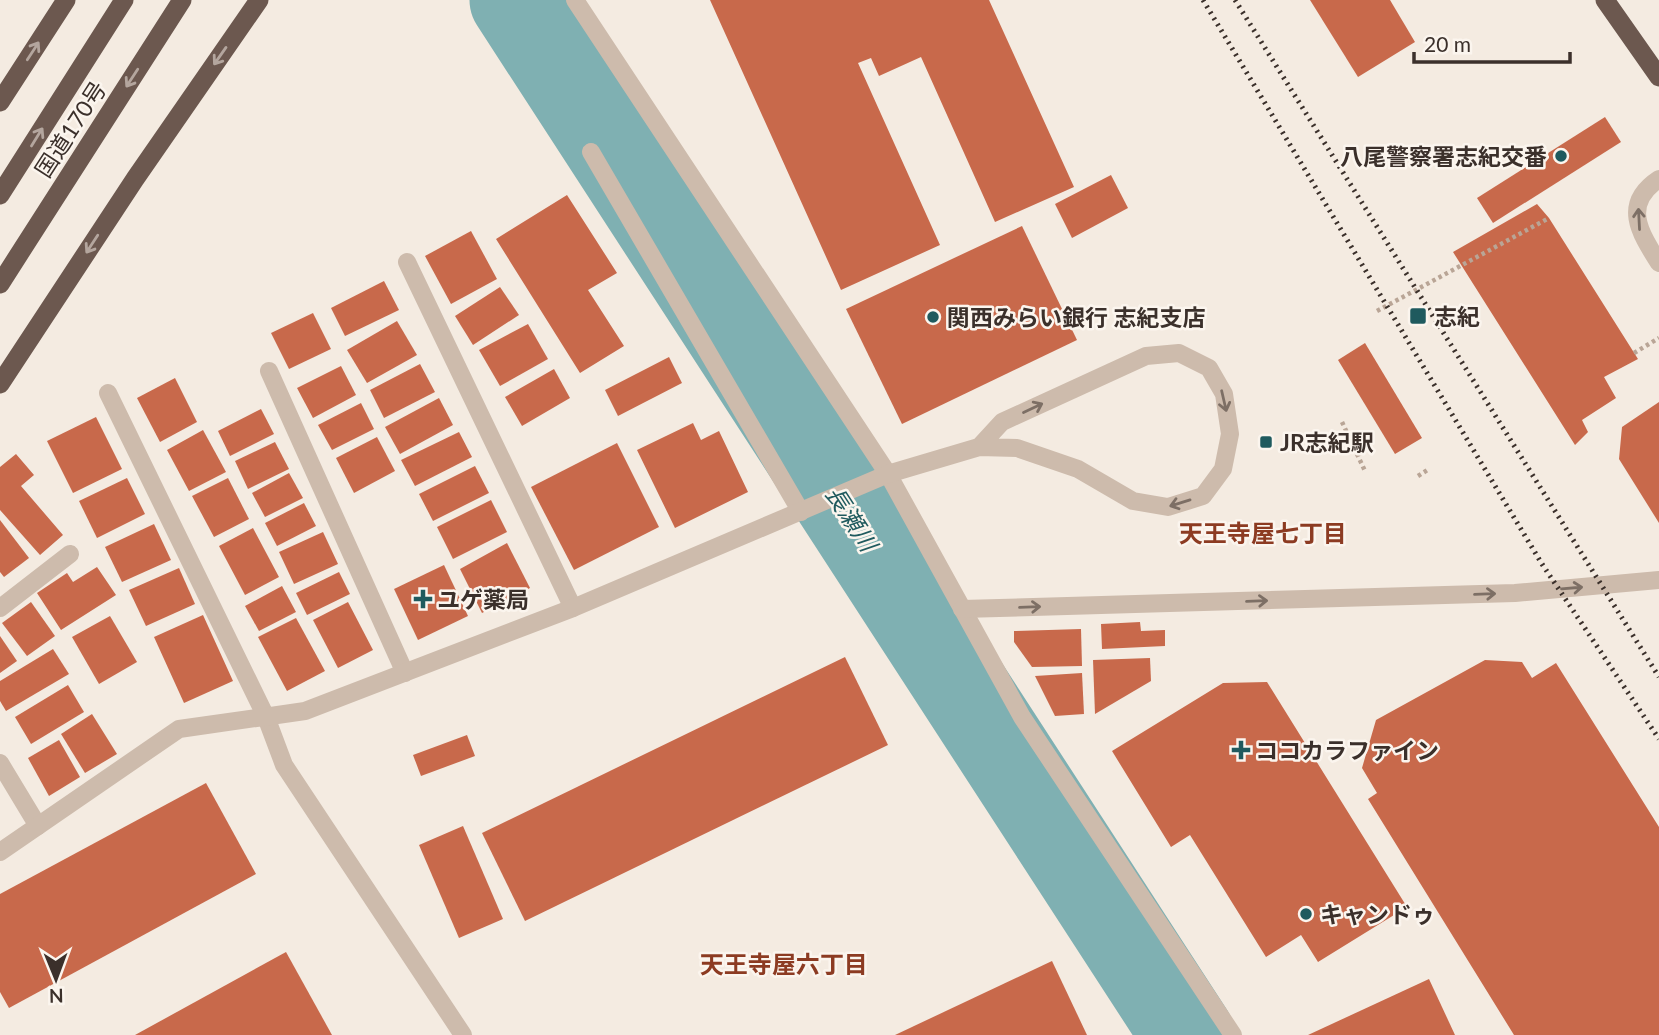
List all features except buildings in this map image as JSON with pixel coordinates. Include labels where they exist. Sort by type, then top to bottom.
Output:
[{"type":"highway","points":[[0,102],[66,0]]},
{"type":"highway","name":"国道170号","points":[[0,195],[124,0]]},
{"type":"highway","name":"国道170号","points":[[0,285],[182,0]]},
{"type":"highway","points":[[0,384],[135,179],[259,0]]},
{"type":"highway","points":[[1605,0],[1659,77]]},
{"type":"street","points":[[575,0],[888,474],[1022,717],[1233,1035]]},
{"type":"street","points":[[591,152],[801,512]]},
{"type":"street","points":[[1659,178],[1650,184],[1640,198],[1636,215],[1639,231],[1659,263]]},
{"type":"street","points":[[407,262],[573,608]]},
{"type":"street","points":[[0,852],[178,729],[305,711],[573,608],[888,474],[979,447],[1017,448],[1078,469],[1133,501],[1168,507],[1203,496],[1223,469],[1230,434],[1224,394],[1209,368],[1179,353],[1146,356],[1003,422],[979,447]]},
{"type":"street","points":[[269,371],[405,673]]},
{"type":"street","points":[[108,393],[266,717],[285,765],[463,1035]]},
{"type":"street","points":[[0,608],[70,554]]},
{"type":"street","points":[[962,609],[1515,593],[1659,580]]},
{"type":"street","points":[[0,763],[38,826]]},
{"type":"path","points":[[1377,311],[1549,218]]},
{"type":"path","points":[[1634,353],[1659,338]]},
{"type":"path","points":[[1342,422],[1365,471]]},
{"type":"path","points":[[1418,476],[1429,469]]},
{"type":"waterway","name":"長瀬川","points":[[516,0],[1188,1035]]},
{"type":"railway","points":[[1203,0],[1542,564],[1659,739]]},
{"type":"railway","points":[[1235,0],[1659,677]]},
{"type":"place","name":"八尾警察署志紀交番","points":[[1561,156]]},
{"type":"place","name":"志紀","points":[[1418,316]]},
{"type":"place","name":"関西みらい銀行 志紀支店","points":[[933,317]]},
{"type":"place","name":"JR志紀駅","points":[[1266,442]]},
{"type":"place","name":"ユゲ薬局","points":[[423,599]]},
{"type":"place","name":"ココカラファイン","points":[[1241,750]]},
{"type":"place","name":"キャンドゥ","points":[[1306,914]]},
{"type":"district","name":"天王寺屋七丁目","points":[[1263,532]]},
{"type":"district","name":"天王寺屋六丁目","points":[[784,963]]}]
